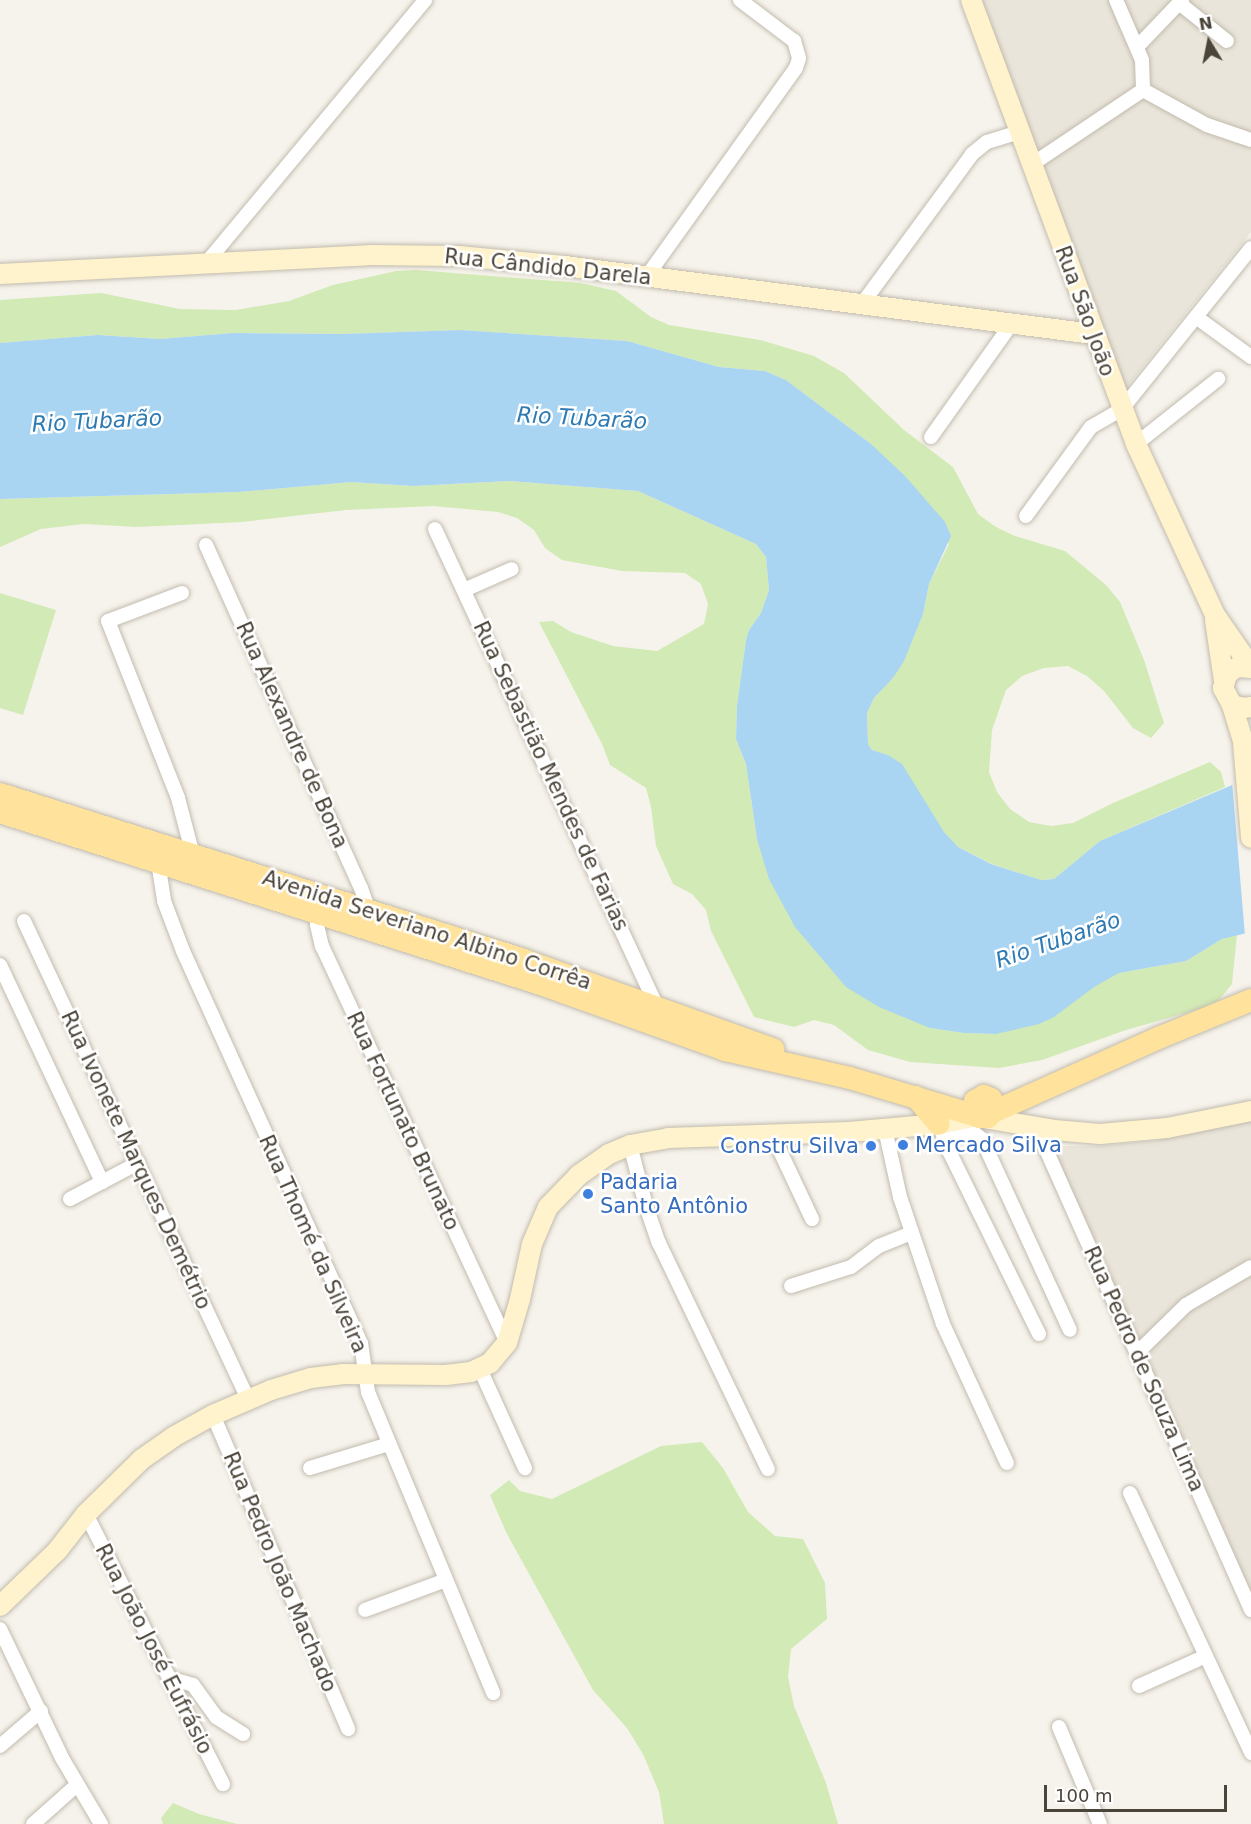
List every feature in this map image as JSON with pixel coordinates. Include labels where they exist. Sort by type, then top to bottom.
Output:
[{"type":"main road","name":"Avenida Severiano Albino Corrêa","points":[[0,794],[193,855],[321,905]]},
{"type":"main road","name":"Avenida Severiano Albino Corrêa","points":[[0,812],[158,862],[321,905],[518,967],[656,1016],[738,1053],[985,1111]]},
{"type":"main road","points":[[158,862],[193,855]]},
{"type":"main road","points":[[985,1111],[1047,1089],[1161,1037],[1251,1000]]},
{"type":"main road","points":[[1224,1013],[1251,1010]]},
{"type":"main road","points":[[915,1096],[939,1124]]},
{"type":"street","points":[[207,262],[425,0]]},
{"type":"street","points":[[648,276],[796,68],[799,58],[794,41],[740,0]]},
{"type":"street","name":"Rua São João","points":[[971,0],[1093,334],[1136,444],[1215,615],[1251,667]]},
{"type":"street","points":[[1116,0],[1138,46],[1144,74],[1143,90]]},
{"type":"street","points":[[1138,46],[1181,2],[1227,41]]},
{"type":"street","points":[[1143,90],[1207,125],[1251,140]]},
{"type":"street","points":[[1031,165],[1143,90]]},
{"type":"street","points":[[862,304],[972,154],[987,142],[1019,132]]},
{"type":"street","points":[[1026,516],[1092,426],[1122,409],[1251,248]]},
{"type":"street","name":"Rua Cândido Darela","points":[[0,274],[207,262],[418,255],[510,260],[1093,334]]},
{"type":"street","points":[[1196,316],[1251,357]]},
{"type":"street","points":[[931,437],[1012,323]]},
{"type":"street","points":[[1136,444],[1218,379]]},
{"type":"street","name":"Rua Sebastião Mendes de Farias","points":[[435,529],[656,1016]]},
{"type":"street","name":"Rua Alexandre de Bona","points":[[206,544],[368,920]]},
{"type":"street","points":[[464,590],[512,569]]},
{"type":"street","points":[[182,593],[108,621],[178,798],[193,855]]},
{"type":"street","name":"Rua São João","points":[[1215,615],[1224,694],[1241,706],[1243,748]]},
{"type":"street","points":[[1224,681],[1232,670],[1238,667],[1251,667]]},
{"type":"street","points":[[1251,720],[1243,748],[1251,838]]},
{"type":"street","name":"Rua Thomé da Silveira","points":[[158,862],[164,901],[183,951],[361,1343],[368,1392],[493,1693]]},
{"type":"street","name":"Rua Fortunato Brunato","points":[[321,905],[316,926],[322,946],[507,1343]]},
{"type":"street","name":"Rua Ivonete Marques Demétrio","points":[[24,921],[248,1399]]},
{"type":"street","points":[[0,965],[102,1182]]},
{"type":"street","points":[[0,1606],[57,1551],[86,1514],[142,1459],[173,1437],[213,1415],[248,1399],[311,1378],[366,1374],[446,1375],[480,1369],[495,1358],[507,1343],[520,1299],[532,1244],[548,1207],[592,1164],[630,1144],[668,1138],[885,1129],[939,1124],[985,1111],[1036,1127],[1073,1132],[1133,1132],[1196,1124],[1251,1111]]},
{"type":"street","points":[[939,1124],[950,1133],[973,1132],[982,1139],[1070,1330]]},
{"type":"street","points":[[939,1124],[949,1151],[1040,1334]]},
{"type":"street","name":"Rua Pedro de Souza Lima","points":[[1036,1127],[1251,1610]]},
{"type":"street","points":[[885,1129],[911,1233],[953,1348],[1007,1463]]},
{"type":"street","points":[[772,1134],[812,1219]]},
{"type":"street","points":[[630,1144],[646,1206],[659,1243],[768,1469]]},
{"type":"street","points":[[70,1199],[138,1163]]},
{"type":"street","points":[[791,1286],[851,1267],[879,1246],[911,1233]]},
{"type":"street","points":[[1137,1353],[1181,1308],[1251,1267]]},
{"type":"street","points":[[480,1369],[525,1468]]},
{"type":"street","name":"Rua Pedro João Machado","points":[[213,1415],[348,1730]]},
{"type":"street","points":[[310,1468],[389,1444]]},
{"type":"street","points":[[1130,1493],[1251,1753]]},
{"type":"street","name":"Rua João José Eufrásio","points":[[86,1514],[223,1784]]},
{"type":"street","points":[[1240,1585],[1251,1575]]},
{"type":"street","points":[[365,1610],[446,1580]]},
{"type":"street","points":[[0,1629],[77,1785],[101,1824]]},
{"type":"street","points":[[1139,1686],[1206,1656]]},
{"type":"street","points":[[169,1678],[193,1684],[216,1718],[243,1734]]},
{"type":"street","points":[[0,1746],[41,1711]]},
{"type":"street","points":[[1059,1727],[1100,1824]]},
{"type":"street","points":[[33,1824],[77,1785]]},
{"type":"shaded area","points":[[979,0],[1251,0],[1251,232],[1122,393]]},
{"type":"shaded area","points":[[1251,1116],[1251,1593],[1047,1146],[1097,1146],[1154,1141]]},
{"type":"green space","points":[[416,270],[581,283],[616,291],[651,317],[669,325],[760,340],[814,356],[844,373],[904,430],[953,467],[978,514],[996,527],[1015,536],[1065,551],[1106,585],[1120,602],[1144,660],[1164,723],[1151,738],[1133,728],[1104,691],[1087,676],[1068,666],[1044,668],[1022,676],[1006,690],[992,730],[989,772],[997,792],[1010,809],[1029,822],[1051,826],[1073,823],[1113,803],[1210,762],[1221,772],[1225,787],[1100,841],[1054,879],[1040,880],[992,864],[958,847],[944,832],[888,755],[872,750],[868,744],[867,713],[874,698],[893,678],[923,614],[929,584],[949,544],[871,444],[786,380],[765,371],[719,367],[627,341],[460,330],[341,334],[233,333],[160,339],[98,335],[0,343],[0,300],[101,293],[180,309],[236,310],[289,301],[333,285],[396,271]]},
{"type":"green space","points":[[509,481],[638,491],[756,544],[766,557],[769,590],[761,613],[749,630],[746,640],[737,706],[736,739],[746,764],[757,839],[930,1028],[964,1033],[996,1034],[1119,973],[1186,961],[1222,939],[1237,934],[1232,984],[1219,1000],[1200,1009],[1126,1030],[1042,1060],[999,1068],[910,1062],[868,1050],[834,1025],[814,1020],[794,1027],[754,1017],[711,931],[706,910],[692,894],[673,884],[656,846],[646,788],[610,765],[602,744],[539,622],[553,621],[571,632],[613,646],[657,651],[704,624],[708,604],[701,584],[685,573],[622,571],[562,560],[545,548],[534,530],[517,518],[498,512],[433,506],[346,510],[242,522],[138,527],[83,524],[41,529],[0,547],[0,499],[239,492],[351,482],[413,486]]},
{"type":"green space","points":[[0,593],[56,610],[23,715],[0,708]]},
{"type":"green space","points":[[702,1442],[723,1468],[748,1512],[775,1536],[803,1539],[825,1583],[827,1619],[791,1649],[788,1677],[794,1706],[826,1783],[838,1824],[664,1824],[659,1792],[643,1754],[627,1728],[593,1690],[506,1532],[490,1495],[509,1480],[520,1491],[552,1499],[661,1446]]},
{"type":"green space","points":[[173,1803],[199,1814],[237,1824],[163,1824],[161,1818]]},
{"type":"water","name":"Rio Tubarão","points":[[460,330],[627,341],[719,367],[765,371],[786,380],[871,444],[905,476],[945,522],[951,536],[929,584],[923,614],[904,661],[893,678],[874,698],[867,713],[868,744],[872,750],[888,755],[902,764],[944,832],[958,847],[991,864],[1041,880],[1054,879],[1100,841],[1251,777],[1251,932],[1222,939],[1186,961],[1119,973],[1094,987],[1054,1017],[1039,1024],[996,1034],[964,1033],[930,1028],[879,1007],[846,987],[795,927],[769,879],[757,839],[746,764],[736,739],[737,706],[746,640],[749,630],[761,613],[769,590],[766,557],[756,544],[638,491],[509,481],[413,486],[351,482],[239,492],[0,499],[0,343],[98,335],[160,339],[233,333],[341,334]]},
{"type":"pier","points":[[1251,774],[1251,935],[1245,936],[1232,781]]},
{"type":"place","name":"Mercado Silva","points":[[903,1145]]},
{"type":"place","name":"Constru Silva","points":[[871,1146]]},
{"type":"place","name":"Padaria Santo Antônio","points":[[588,1194]]}]
